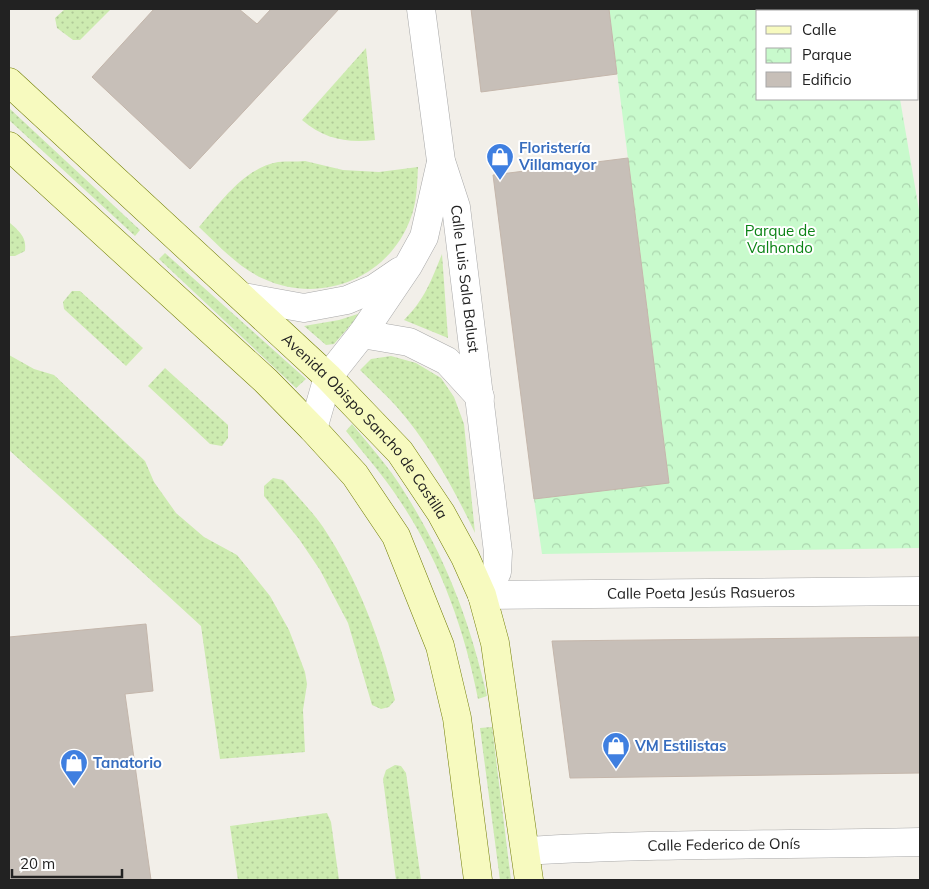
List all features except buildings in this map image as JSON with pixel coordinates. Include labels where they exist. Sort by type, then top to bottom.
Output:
[{"type":"main road","name":"Avenida Obispo Sancho de Castilla","points":[[9,82],[328,377],[400,452],[441,513],[465,556],[482,595],[495,643],[529,880]]},
{"type":"main road","points":[[9,146],[266,381],[355,475],[396,536],[440,646],[457,718],[478,880]]},
{"type":"street","name":"Calle Luis Sala Balust","points":[[421,9],[441,160],[456,207],[498,552],[497,572],[482,595]]},
{"type":"street","name":"Calle Luis Sala Balust","points":[[313,429],[328,377],[362,334],[408,266],[424,237],[441,160]]},
{"type":"street","name":"Calle Luis Sala Balust","points":[[243,297],[304,308],[347,300],[375,288],[408,266]]},
{"type":"street","name":"Calle Luis Sala Balust","points":[[362,334],[409,342],[447,361],[480,397]]},
{"type":"street","name":"Calle Poeta Jesús Rasueros","points":[[482,595],[920,591]]},
{"type":"street","name":"Calle Federico de Onís","points":[[526,851],[684,845],[920,842]]},
{"type":"green space","points":[[65,9],[111,9],[80,40],[73,40],[57,28],[55,18]]},
{"type":"green space","name":"Parque de Valhondo","points":[[609,9],[916,9],[756,10],[756,100],[900,100],[920,216],[920,548],[542,554],[534,499],[669,482]]},
{"type":"green space","points":[[366,48],[375,140],[354,141],[336,138],[319,132],[302,120]]},
{"type":"green space","points":[[9,108],[140,230],[135,236],[9,120]]},
{"type":"green space","points":[[305,161],[343,170],[379,172],[418,167],[414,207],[400,240],[386,257],[369,271],[350,281],[329,287],[308,289],[286,286],[264,279],[238,263],[199,227],[224,197],[254,171],[278,162]]},
{"type":"green space","points":[[9,222],[19,231],[25,242],[25,251],[15,256],[9,256]]},
{"type":"green space","points":[[165,253],[306,379],[296,388],[159,259]]},
{"type":"green space","points":[[442,254],[448,338],[404,320],[422,297]]},
{"type":"green space","points":[[72,291],[80,291],[143,348],[126,366],[64,309],[63,302]]},
{"type":"green space","points":[[361,313],[334,344],[326,345],[304,326],[339,320]]},
{"type":"green space","points":[[9,355],[34,369],[54,375],[145,461],[154,482],[176,513],[204,537],[237,555],[270,596],[289,630],[305,672],[307,684],[303,710],[305,752],[220,759],[201,626],[9,450]]},
{"type":"green space","points":[[391,356],[416,363],[441,378],[454,397],[464,424],[475,533],[449,483],[419,435],[396,406],[360,370],[371,359]]},
{"type":"green space","points":[[165,368],[228,425],[228,438],[222,446],[210,444],[148,386]]},
{"type":"green space","points":[[352,424],[380,457],[399,484],[433,542],[464,616],[487,696],[478,699],[473,673],[458,621],[427,547],[394,492],[346,431]]},
{"type":"green space","points":[[273,478],[283,480],[314,515],[336,547],[347,568],[375,632],[389,677],[395,700],[389,707],[381,709],[372,705],[348,623],[320,570],[299,539],[264,496],[264,486]]},
{"type":"green space","points":[[492,727],[511,880],[500,880],[480,728]]},
{"type":"green space","points":[[395,765],[401,766],[406,773],[421,880],[396,880],[383,779],[386,770]]},
{"type":"green space","points":[[327,813],[331,822],[339,880],[238,880],[230,826]]},
{"type":"place","name":"Floristería Villamayor","points":[[500,181]]},
{"type":"place","name":"VM Estilistas","points":[[616,770]]},
{"type":"place","name":"Tanatorio","points":[[74,787]]}]
